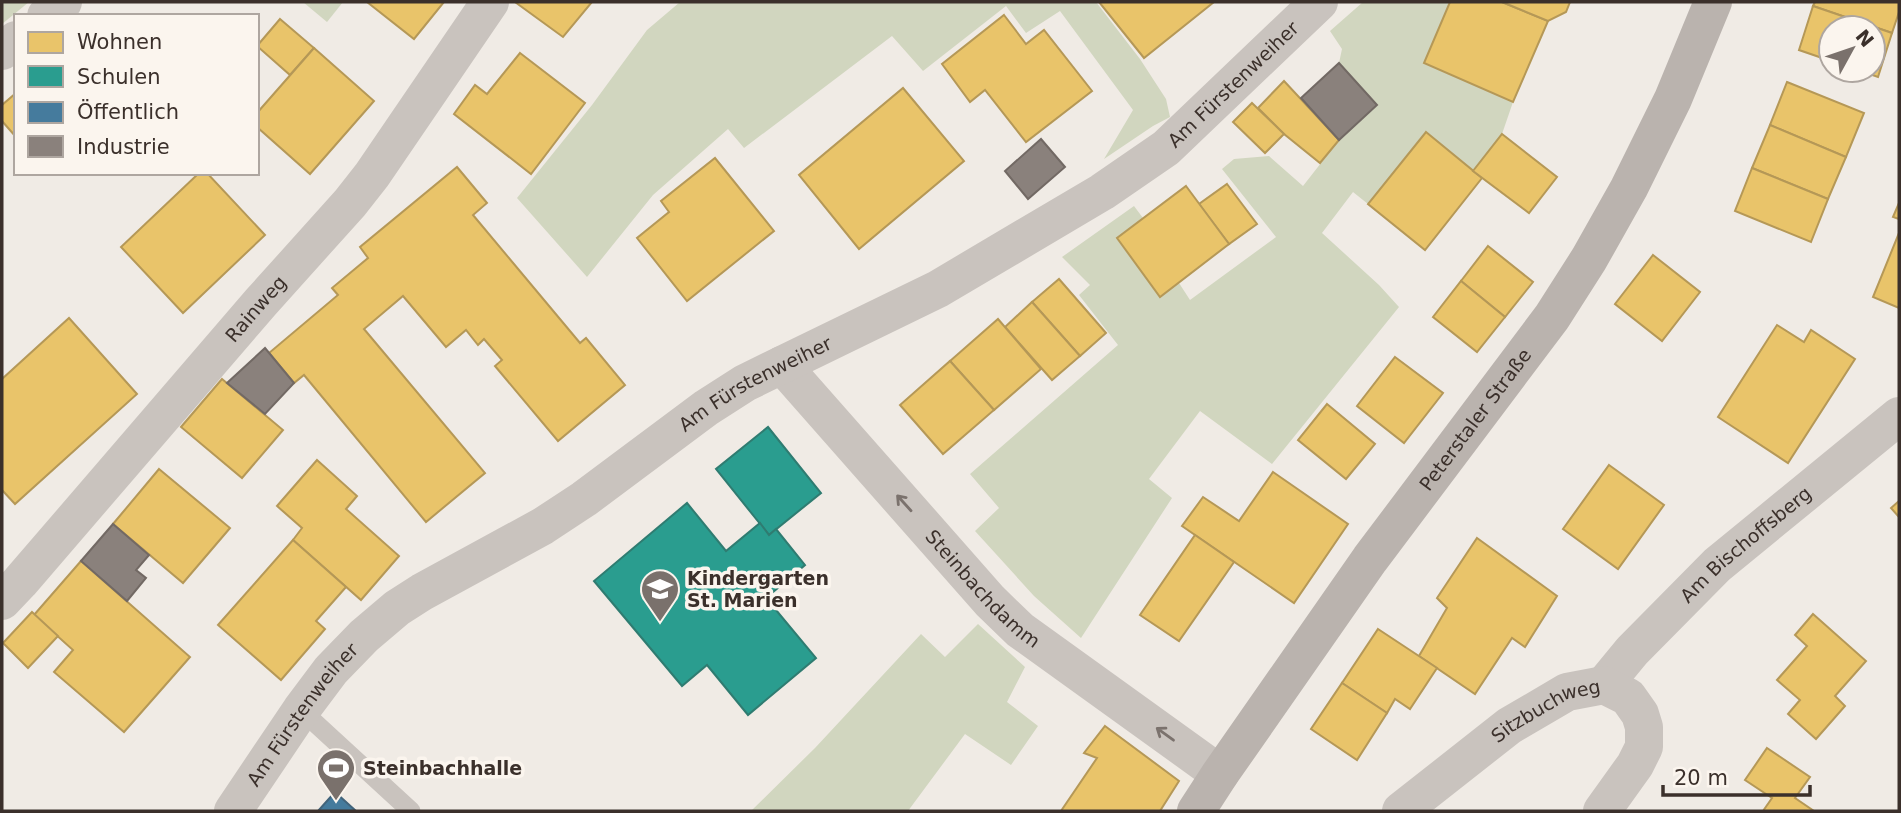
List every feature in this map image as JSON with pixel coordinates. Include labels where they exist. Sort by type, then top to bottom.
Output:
[{"type":"main road","name":"Peterstaler Straße","points":[[1196,811],[1370,559],[1552,317],[1582,271],[1629,188],[1673,99],[1713,2]]},
{"type":"street","points":[[48,14],[63,2]]},
{"type":"street","name":"Rainweg","points":[[2,601],[350,203],[490,2]]},
{"type":"street","name":"Am Fürstenweiher","points":[[233,811],[331,670],[364,636],[397,608],[543,526],[584,499],[706,408],[745,383],[938,289],[1102,192],[1166,148],[1319,2]]},
{"type":"street","name":"Steinbachdamm","points":[[782,365],[990,601],[1020,630],[1220,774]]},
{"type":"street","name":"Am Bischoffsberg","points":[[1604,685],[1632,651],[1717,565],[1899,416]]},
{"type":"street","name":"Sitzbuchweg","points":[[1401,811],[1509,726],[1567,692],[1604,685],[1628,696],[1640,714],[1644,727],[1644,747],[1635,765],[1602,811]]},
{"type":"lane","points":[[301,710],[411,811]]},
{"type":"green space","points":[[2,2],[29,2],[14,14],[2,24]]},
{"type":"green space","points":[[303,2],[343,2],[327,22]]},
{"type":"green space","points":[[680,2],[1096,2],[1140,59],[1166,99],[1170,117],[1104,159],[1133,110],[1060,11],[1026,33],[1006,6],[923,71],[892,36],[744,148],[728,129],[653,195],[587,277],[517,198],[592,105],[647,30]]},
{"type":"green space","points":[[1363,2],[1450,2],[1424,63],[1513,102],[1502,134],[1473,171],[1425,132],[1368,204],[1353,192],[1322,233],[1399,307],[1272,464],[1200,411],[1149,479],[1172,498],[1081,638],[1034,596],[975,531],[999,508],[970,474],[1118,345],[1079,295],[1090,285],[1062,257],[1134,206],[1143,218],[1117,239],[1159,296],[1179,283],[1190,300],[1276,237],[1222,169],[1234,159],[1269,156],[1303,186],[1339,140],[1377,105],[1339,63],[1342,49],[1330,31]]},
{"type":"green space","points":[[978,624],[1025,667],[1007,702],[1038,726],[1011,765],[965,734],[908,811],[751,811],[815,748],[921,634],[945,657]]},
{"type":"building: Wohnen","points":[[367,2],[444,2],[414,39]]},
{"type":"building: Wohnen","points":[[515,2],[592,2],[563,37]]},
{"type":"building: Wohnen","points":[[1099,2],[1214,2],[1144,58]]},
{"type":"building: Wohnen","points":[[1450,2],[1502,2],[1548,21],[1513,102],[1424,63]]},
{"type":"building: Wohnen","points":[[1502,2],[1570,2],[1566,12],[1548,21]]},
{"type":"building: Wohnen","points":[[1815,2],[1899,2],[1899,12],[1892,33],[1887,31],[1887,14],[1836,14],[1813,6]]},
{"type":"building: Wohnen","points":[[1813,6],[1836,14],[1817,14],[1817,56],[1799,50]]},
{"type":"building: Wohnen","points":[[1004,15],[1026,44],[1044,30],[1092,91],[1026,142],[985,90],[970,102],[942,64]]},
{"type":"building: Wohnen","points":[[280,19],[314,48],[290,75],[259,48],[259,44]]},
{"type":"building: Wohnen","points":[[1887,31],[1892,33],[1887,49]]},
{"type":"building: Wohnen","points":[[314,48],[374,101],[310,174],[259,129],[259,111]]},
{"type":"building: Wohnen","points":[[520,53],[585,103],[531,174],[454,114],[475,85],[487,94]]},
{"type":"building: Wohnen","points":[[1284,81],[1339,140],[1320,163],[1284,134],[1258,108]]},
{"type":"building: Wohnen","points":[[1787,82],[1864,113],[1846,157],[1770,125]]},
{"type":"building: Wohnen","points":[[903,88],[964,161],[859,249],[799,175]]},
{"type":"building: Wohnen","points":[[14,95],[14,135],[2,121],[2,105]]},
{"type":"building: Wohnen","points":[[1252,103],[1284,134],[1265,153],[1233,122]]},
{"type":"building: Wohnen","points":[[1770,125],[1846,157],[1828,199],[1752,168]]},
{"type":"building: Wohnen","points":[[1426,132],[1482,178],[1425,250],[1368,204]]},
{"type":"building: Wohnen","points":[[1502,134],[1557,177],[1529,213],[1473,171]]},
{"type":"building: Wohnen","points":[[715,158],[774,231],[687,301],[637,238],[669,212],[661,201]]},
{"type":"building: Wohnen","points":[[457,167],[487,203],[473,215],[580,343],[586,338],[625,385],[558,441],[495,366],[502,360],[484,339],[478,345],[466,330],[446,347],[403,296],[364,329],[485,473],[426,522],[304,375],[294,383],[269,353],[338,295],[332,288],[368,258],[360,247]]},
{"type":"building: Wohnen","points":[[1752,168],[1828,199],[1811,242],[1735,211]]},
{"type":"building: Wohnen","points":[[197,175],[209,175],[265,235],[183,313],[121,247]]},
{"type":"building: Wohnen","points":[[1227,184],[1257,224],[1229,244],[1199,204]]},
{"type":"building: Wohnen","points":[[1186,186],[1229,244],[1160,297],[1117,238]]},
{"type":"building: Wohnen","points":[[1899,203],[1899,219],[1893,217]]},
{"type":"building: Wohnen","points":[[1899,233],[1899,308],[1873,297]]},
{"type":"building: Wohnen","points":[[1488,246],[1533,282],[1505,317],[1461,281]]},
{"type":"building: Wohnen","points":[[1653,255],[1700,292],[1662,341],[1615,304]]},
{"type":"building: Wohnen","points":[[1059,279],[1106,333],[1080,356],[1032,302]]},
{"type":"building: Wohnen","points":[[1461,281],[1505,317],[1477,352],[1433,317]]},
{"type":"building: Wohnen","points":[[1032,302],[1080,356],[1052,380],[1005,327]]},
{"type":"building: Wohnen","points":[[69,318],[137,394],[15,504],[2,490],[2,379]]},
{"type":"building: Wohnen","points":[[998,319],[1041,369],[994,410],[950,361]]},
{"type":"building: Wohnen","points":[[1777,325],[1804,342],[1811,330],[1855,359],[1788,463],[1718,417]]},
{"type":"building: Wohnen","points":[[1395,357],[1443,393],[1404,443],[1357,406]]},
{"type":"building: Wohnen","points":[[950,361],[994,410],[943,454],[900,405]]},
{"type":"building: Wohnen","points":[[222,379],[283,430],[242,478],[181,427]]},
{"type":"building: Wohnen","points":[[1327,404],[1375,444],[1346,479],[1298,440]]},
{"type":"building: Wohnen","points":[[317,460],[357,496],[346,509],[399,556],[361,600],[293,540],[302,528],[277,506]]},
{"type":"building: Wohnen","points":[[1609,465],[1664,505],[1618,569],[1563,529]]},
{"type":"building: Wohnen","points":[[159,469],[230,528],[183,583],[113,524]]},
{"type":"building: Wohnen","points":[[1273,472],[1348,524],[1294,603],[1182,526],[1203,497],[1239,521]]},
{"type":"building: Wohnen","points":[[1899,501],[1899,517],[1891,508]]},
{"type":"building: Wohnen","points":[[1195,535],[1234,562],[1179,641],[1140,615]]},
{"type":"building: Wohnen","points":[[1477,538],[1557,596],[1525,647],[1512,638],[1475,694],[1419,656],[1447,608],[1437,598]]},
{"type":"building: Wohnen","points":[[293,540],[346,587],[316,621],[325,629],[281,680],[218,625]]},
{"type":"building: Wohnen","points":[[81,561],[190,657],[124,732],[54,672],[73,650],[34,615]]},
{"type":"building: Wohnen","points":[[32,612],[58,636],[28,668],[3,643]]},
{"type":"building: Wohnen","points":[[1813,614],[1866,661],[1835,696],[1845,706],[1816,739],[1788,714],[1800,700],[1777,680],[1807,646],[1795,635]]},
{"type":"building: Wohnen","points":[[1378,629],[1437,668],[1410,709],[1395,699],[1387,713],[1342,683]]},
{"type":"building: Wohnen","points":[[1342,683],[1387,713],[1357,760],[1311,729]]},
{"type":"building: Wohnen","points":[[1105,726],[1179,781],[1160,811],[1061,811],[1097,758],[1084,753]]},
{"type":"building: Wohnen","points":[[1767,748],[1810,777],[1795,798],[1814,811],[1763,811],[1772,798],[1745,780]]},
{"type":"building: Schulen","points":[[768,427],[821,493],[769,535],[716,469]]},
{"type":"building: Schulen","points":[[687,503],[726,551],[760,523],[769,535],[776,529],[805,565],[766,598],[816,658],[748,715],[707,665],[682,686],[594,581]]},
{"type":"building: Öffentlich","name":"Steinbachhalle","points":[[335,792],[356,811],[318,811]]},
{"type":"building: Industrie","points":[[1339,63],[1377,105],[1339,140],[1301,98]]},
{"type":"building: Industrie","points":[[1041,139],[1065,167],[1028,199],[1005,171]]},
{"type":"building: Industrie","points":[[265,348],[294,383],[265,414],[227,383]]},
{"type":"building: Industrie","points":[[113,524],[149,555],[136,570],[146,578],[127,601],[81,561]]},
{"type":"place","name":"Kindergarten St. Marien","points":[[660,623]]},
{"type":"place","name":"Steinbachhalle","points":[[336,802]]}]
